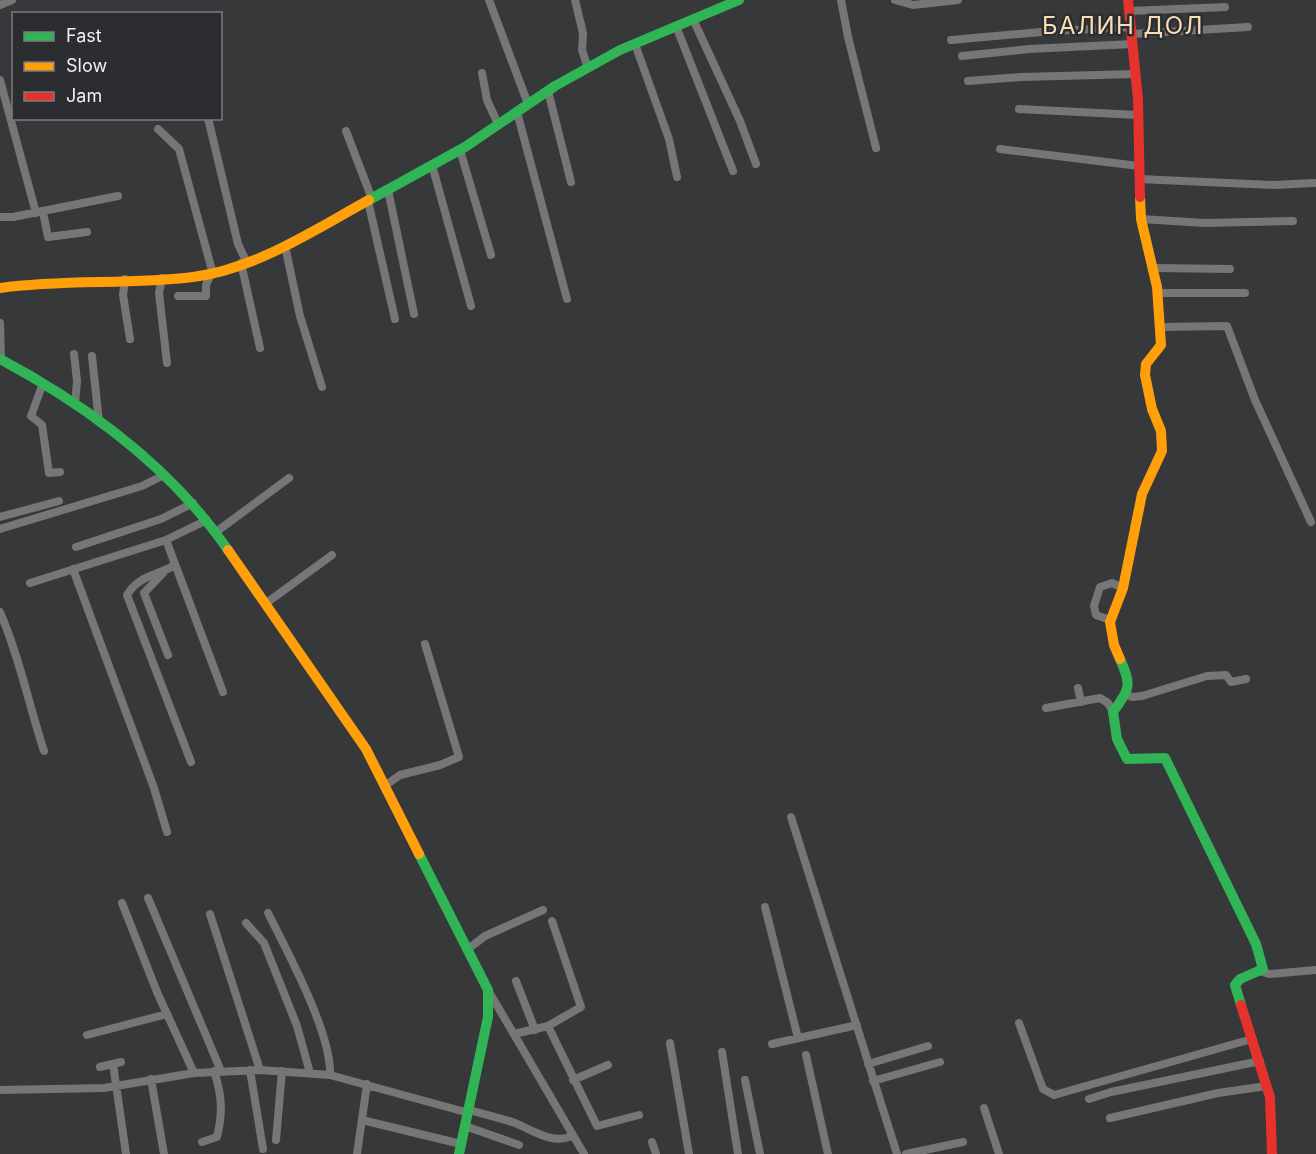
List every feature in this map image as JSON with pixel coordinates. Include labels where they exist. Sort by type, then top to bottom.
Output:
[{"type":"street","points":[[0,5],[12,0]]},
{"type":"street","points":[[489,0],[528,104]]},
{"type":"street","points":[[575,0],[583,33],[582,50],[588,68]]},
{"type":"street","points":[[0,288],[42,282],[212,274],[244,262],[285,246],[460,150],[548,91],[588,68],[693,18],[740,0]]},
{"type":"street","points":[[842,0],[848,37],[876,147]]},
{"type":"street","points":[[895,0],[913,5],[958,0]]},
{"type":"street","points":[[1113,712],[1126,693],[1129,680],[1114,645],[1110,620],[1123,588],[1142,494],[1162,451],[1161,431],[1152,409],[1145,375],[1146,364],[1160,349],[1161,327],[1154,268],[1141,219],[1136,74],[1129,5],[1225,7]]},
{"type":"street","points":[[693,18],[740,122],[756,164]]},
{"type":"street","points":[[676,26],[733,171]]},
{"type":"street","points":[[962,56],[1132,35],[1248,27]]},
{"type":"street","points":[[951,40],[1053,31],[1132,35]]},
{"type":"street","points":[[635,44],[669,139],[677,177]]},
{"type":"street","points":[[482,73],[487,100],[498,124]]},
{"type":"street","points":[[968,81],[1136,74]]},
{"type":"street","points":[[0,81],[48,237],[87,232]]},
{"type":"street","points":[[548,91],[571,182]]},
{"type":"street","points":[[1019,109],[1138,116]]},
{"type":"street","points":[[517,112],[554,241],[567,299]]},
{"type":"street","points":[[208,120],[244,262],[260,348]]},
{"type":"street","points":[[158,129],[179,149],[212,274],[206,285],[206,296],[178,296]]},
{"type":"street","points":[[346,131],[370,200],[395,319]]},
{"type":"street","points":[[1000,149],[1139,166]]},
{"type":"street","points":[[460,150],[491,255]]},
{"type":"street","points":[[432,165],[471,306]]},
{"type":"street","points":[[1139,179],[1274,185],[1314,183]]},
{"type":"street","points":[[388,190],[414,314]]},
{"type":"street","points":[[0,217],[39,212],[118,196]]},
{"type":"street","points":[[1141,219],[1205,223],[1293,221]]},
{"type":"street","points":[[285,246],[300,316],[322,387]]},
{"type":"street","points":[[1154,268],[1230,269]]},
{"type":"street","points":[[162,278],[159,293],[167,363]]},
{"type":"street","points":[[125,279],[123,295],[130,339]]},
{"type":"street","points":[[1158,293],[1245,293]]},
{"type":"street","points":[[0,323],[1,360],[43,383],[99,422],[193,502],[216,532],[366,749],[488,990],[584,1154]]},
{"type":"street","points":[[1161,327],[1227,327],[1255,400],[1311,522]]},
{"type":"street","points":[[74,354],[75,404]]},
{"type":"street","points":[[92,356],[99,422]]},
{"type":"street","points":[[43,383],[31,416],[42,425],[49,473],[60,472]]},
{"type":"street","points":[[0,529],[142,486],[164,475]]},
{"type":"street","points":[[216,532],[289,478]]},
{"type":"street","points":[[0,517],[59,501]]},
{"type":"street","points":[[76,547],[161,519],[193,502]]},
{"type":"street","points":[[30,583],[166,540],[207,520]]},
{"type":"street","points":[[166,540],[223,692]]},
{"type":"street","points":[[265,604],[332,555]]},
{"type":"street","points":[[175,565],[164,572],[138,581],[127,595],[191,762]]},
{"type":"street","points":[[73,568],[154,788],[167,832]]},
{"type":"street","points":[[164,572],[144,593],[168,655]]},
{"type":"street","points":[[1110,620],[1096,615],[1094,606],[1100,587],[1112,583],[1123,588]]},
{"type":"street","points":[[0,612],[14,648],[44,751]]},
{"type":"street","points":[[386,785],[400,775],[440,765],[459,757],[425,644]]},
{"type":"street","points":[[1126,693],[1132,697],[1142,696],[1207,676],[1226,675],[1231,682],[1246,679]]},
{"type":"street","points":[[1078,688],[1081,702]]},
{"type":"street","points":[[1046,708],[1100,698],[1108,703],[1113,712],[1117,739],[1124,757],[1138,761],[1161,757],[1167,762],[1262,960],[1263,969],[1240,979],[1234,986],[1267,1086],[1272,1154]]},
{"type":"street","points":[[791,816],[897,1154]]},
{"type":"street","points":[[148,898],[217,1071],[222,1096],[217,1137],[202,1142]]},
{"type":"street","points":[[122,903],[167,1014],[194,1073]]},
{"type":"street","points":[[765,907],[798,1038]]},
{"type":"street","points":[[468,949],[485,936],[543,910]]},
{"type":"street","points":[[268,913],[298,972],[313,1010],[327,1055],[330,1075]]},
{"type":"street","points":[[210,914],[260,1070]]},
{"type":"street","points":[[514,1034],[548,1026],[580,1010],[582,1003],[552,921]]},
{"type":"street","points":[[246,923],[264,943],[297,1026],[310,1073]]},
{"type":"street","points":[[1260,971],[1269,975],[1316,970]]},
{"type":"street","points":[[516,981],[535,1029]]},
{"type":"street","points":[[362,1120],[460,1149],[488,1017],[488,990]]},
{"type":"street","points":[[87,1035],[167,1014]]},
{"type":"street","points":[[1019,1023],[1042,1089],[1054,1095],[1252,1039]]},
{"type":"street","points":[[772,1044],[856,1025]]},
{"type":"street","points":[[548,1026],[597,1126],[639,1116]]},
{"type":"street","points":[[670,1043],[689,1154]]},
{"type":"street","points":[[868,1064],[928,1046]]},
{"type":"street","points":[[722,1052],[738,1154]]},
{"type":"street","points":[[806,1055],[828,1154]]},
{"type":"street","points":[[1093,1100],[1260,1061]]},
{"type":"street","points":[[873,1081],[940,1062]]},
{"type":"street","points":[[100,1067],[117,1063],[117,1085],[126,1154]]},
{"type":"street","points":[[573,1080],[609,1065]]},
{"type":"street","points":[[250,1070],[263,1149]]},
{"type":"street","points":[[0,1090],[74,1090],[217,1071],[260,1070],[310,1073],[330,1075],[367,1084],[514,1123],[547,1137],[563,1139],[572,1136]]},
{"type":"street","points":[[276,1140],[282,1071]]},
{"type":"street","points":[[150,1079],[164,1154]]},
{"type":"street","points":[[745,1080],[760,1154]]},
{"type":"street","points":[[357,1154],[367,1084]]},
{"type":"street","points":[[1110,1118],[1218,1093],[1267,1086]]},
{"type":"street","points":[[984,1108],[999,1154]]},
{"type":"street","points":[[465,1126],[519,1145]]},
{"type":"street","points":[[652,1142],[656,1154]]},
{"type":"street","points":[[906,1154],[963,1142]]},
{"type":"traffic: fast","points":[[369,200],[465,147],[555,86],[620,50],[739,0]]},
{"type":"traffic: fast","points":[[0,359],[65,397],[126,441],[181,492],[228,550]]},
{"type":"traffic: fast","points":[[1120,659],[1128,681],[1126,692],[1113,712],[1117,739],[1127,759],[1165,758],[1256,944],[1263,969],[1240,979],[1235,985],[1241,1005]]},
{"type":"traffic: fast","points":[[419,854],[488,990],[488,1017],[459,1154]]},
{"type":"traffic: slow","points":[[1120,659],[1114,645],[1110,622],[1123,588],[1142,494],[1162,451],[1161,431],[1152,409],[1145,375],[1146,364],[1161,345],[1157,287],[1141,219],[1140,197]]},
{"type":"traffic: slow","points":[[0,288],[24,285],[145,281],[216,273],[284,247],[369,200]]},
{"type":"traffic: slow","points":[[228,550],[366,749],[419,854]]},
{"type":"traffic: jam","points":[[1128,0],[1138,99],[1140,197]]},
{"type":"traffic: jam","points":[[1241,1005],[1270,1097],[1272,1154]]},
{"type":"district","name":"БАЛИН ДОЛ","points":[[1123,25]]}]
